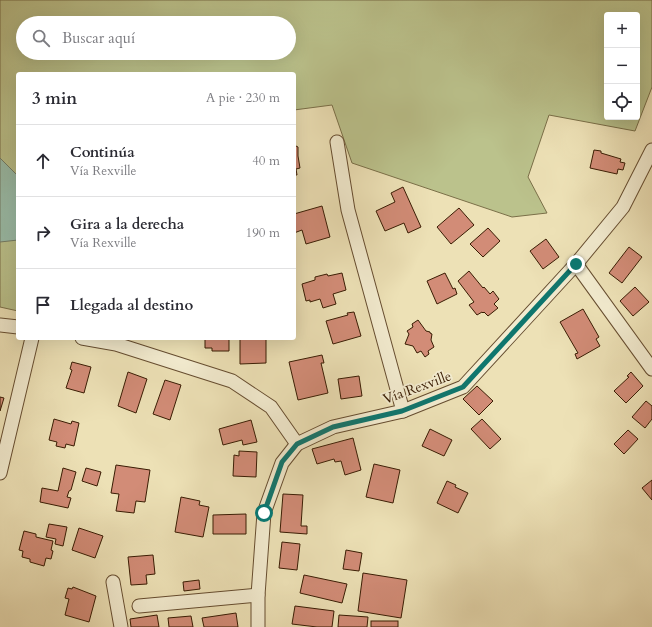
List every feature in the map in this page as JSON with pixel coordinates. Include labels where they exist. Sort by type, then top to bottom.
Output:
[{"type":"street","points":[[337,142],[348,210],[402,411]]},
{"type":"street","name":"Vía Rexville","points":[[258,627],[258,595],[264,513],[282,462],[297,444],[333,427],[402,411],[463,387],[576,264],[624,207],[652,150]]},
{"type":"street","points":[[576,264],[652,369]]},
{"type":"street","points":[[0,325],[16,328]]},
{"type":"street","points":[[0,472],[32,340]]},
{"type":"street","points":[[93,340],[116,344],[232,380],[271,407],[297,444]]},
{"type":"street","points":[[113,582],[121,627]]},
{"type":"street","points":[[140,606],[258,595]]},
{"type":"green space","points":[[0,0],[652,0],[652,87],[640,118],[640,12],[604,12],[604,120],[639,120],[635,131],[549,115],[528,177],[547,213],[512,217],[352,163],[332,105],[296,110],[296,72],[16,72],[16,311],[0,307]]},
{"type":"shaded area","points":[[0,158],[16,174],[16,240],[0,242]]},
{"type":"building","points":[[296,146],[298,147],[300,168],[296,169]]},
{"type":"building","points":[[594,150],[601,151],[601,153],[621,159],[620,162],[625,163],[623,170],[618,169],[617,174],[590,168]]},
{"type":"building","points":[[403,187],[421,227],[408,233],[404,223],[385,231],[376,211],[395,202],[391,193]]},
{"type":"building","points":[[322,206],[330,237],[306,244],[302,230],[296,232],[296,213]]},
{"type":"building","points":[[459,208],[474,225],[451,244],[437,227]]},
{"type":"building","points":[[488,228],[500,241],[483,257],[470,244]]},
{"type":"building","points":[[546,239],[559,257],[543,269],[530,251]]},
{"type":"building","points":[[629,247],[642,257],[622,283],[609,273]]},
{"type":"building","points":[[469,271],[483,288],[484,287],[490,294],[493,291],[499,299],[494,304],[498,308],[488,316],[484,312],[477,315],[469,305],[474,302],[458,281]]},
{"type":"building","points":[[342,273],[346,290],[333,294],[336,304],[323,308],[320,299],[310,302],[310,300],[306,301],[302,284],[315,280],[315,277],[327,274],[328,276]]},
{"type":"building","points":[[445,273],[453,289],[455,288],[457,294],[437,304],[427,281]]},
{"type":"building","points":[[635,287],[649,302],[633,316],[620,301]]},
{"type":"building","points":[[583,309],[599,337],[596,339],[600,346],[577,359],[575,354],[578,353],[560,322]]},
{"type":"building","points":[[354,312],[361,336],[333,344],[326,321]]},
{"type":"building","points":[[418,320],[426,331],[432,334],[431,340],[434,347],[428,351],[429,354],[425,357],[421,351],[417,353],[413,346],[405,344],[409,334],[407,331],[413,327],[412,324]]},
{"type":"building","points":[[205,340],[229,340],[229,351],[212,351],[212,348],[205,348]]},
{"type":"building","points":[[240,340],[266,340],[266,363],[240,364]]},
{"type":"building","points":[[322,355],[324,363],[321,363],[328,393],[298,400],[289,362]]},
{"type":"building","points":[[72,362],[91,367],[84,393],[66,388],[72,370],[70,369]]},
{"type":"building","points":[[128,372],[147,379],[136,413],[118,406]]},
{"type":"building","points":[[631,372],[643,386],[626,403],[614,391],[629,377],[627,376]]},
{"type":"building","points":[[359,376],[362,396],[341,399],[338,379]]},
{"type":"building","points":[[165,380],[181,385],[170,420],[153,414]]},
{"type":"building","points":[[477,386],[493,401],[479,415],[463,399]]},
{"type":"building","points":[[0,397],[4,398],[0,411]]},
{"type":"building","points":[[646,401],[652,406],[652,419],[645,428],[632,417]]},
{"type":"building","points":[[54,419],[71,424],[72,421],[79,423],[74,446],[66,444],[65,448],[56,446],[57,442],[49,440]]},
{"type":"building","points":[[482,419],[501,439],[490,449],[471,429]]},
{"type":"building","points":[[251,420],[257,442],[243,445],[242,440],[223,445],[219,429]]},
{"type":"building","points":[[430,429],[452,440],[444,456],[422,446]]},
{"type":"building","points":[[628,430],[638,439],[624,454],[614,444]]},
{"type":"building","points":[[353,438],[361,470],[345,475],[341,461],[335,462],[334,459],[317,464],[312,449]]},
{"type":"building","points":[[239,451],[257,452],[256,477],[233,476],[234,455],[239,456]]},
{"type":"building","points":[[374,464],[400,470],[393,503],[366,497]]},
{"type":"building","points":[[116,465],[150,470],[145,502],[136,501],[134,513],[116,511],[119,494],[111,493]]},
{"type":"building","points":[[63,468],[76,472],[71,490],[69,491],[67,497],[71,498],[68,508],[40,502],[42,488],[58,491]]},
{"type":"building","points":[[86,468],[101,472],[97,486],[82,481]]},
{"type":"building","points":[[652,480],[652,500],[642,488]]},
{"type":"building","points":[[447,481],[456,485],[455,487],[468,493],[458,513],[437,503]]},
{"type":"building","points":[[283,494],[303,495],[301,526],[307,526],[307,534],[280,532]]},
{"type":"building","points":[[181,497],[200,501],[199,505],[209,507],[203,537],[175,532]]},
{"type":"building","points":[[246,514],[246,534],[213,534],[213,515]]},
{"type":"building","points":[[49,524],[67,527],[63,546],[55,544],[56,539],[46,537]]},
{"type":"building","points":[[79,528],[103,536],[95,558],[72,550]]},
{"type":"building","points":[[24,531],[36,534],[36,537],[53,541],[51,559],[46,558],[44,566],[30,562],[30,559],[22,557],[23,551],[19,550]]},
{"type":"building","points":[[282,542],[300,544],[297,570],[279,568]]},
{"type":"building","points":[[346,550],[362,553],[359,571],[343,569]]},
{"type":"building","points":[[153,555],[155,574],[146,575],[147,584],[131,585],[128,557]]},
{"type":"building","points":[[363,573],[407,580],[401,618],[358,611]]},
{"type":"building","points":[[304,575],[347,584],[342,603],[300,593]]},
{"type":"building","points":[[199,580],[200,589],[184,591],[183,582]]},
{"type":"building","points":[[73,587],[96,596],[89,622],[65,615],[69,599],[65,598],[68,588],[72,589]]},
{"type":"building","points":[[295,606],[334,611],[332,627],[292,624]]},
{"type":"building","points":[[236,613],[238,627],[204,627],[202,618]]},
{"type":"building","points":[[157,615],[159,627],[131,627],[130,619]]},
{"type":"building","points":[[339,615],[368,617],[367,627],[338,627]]},
{"type":"building","points":[[191,616],[193,627],[169,627],[168,618]]},
{"type":"building","points":[[371,621],[398,621],[398,627],[371,627]]},
{"type":"route","points":[[264,513],[282,462],[297,444],[333,427],[402,411],[463,387],[576,264]]}]
